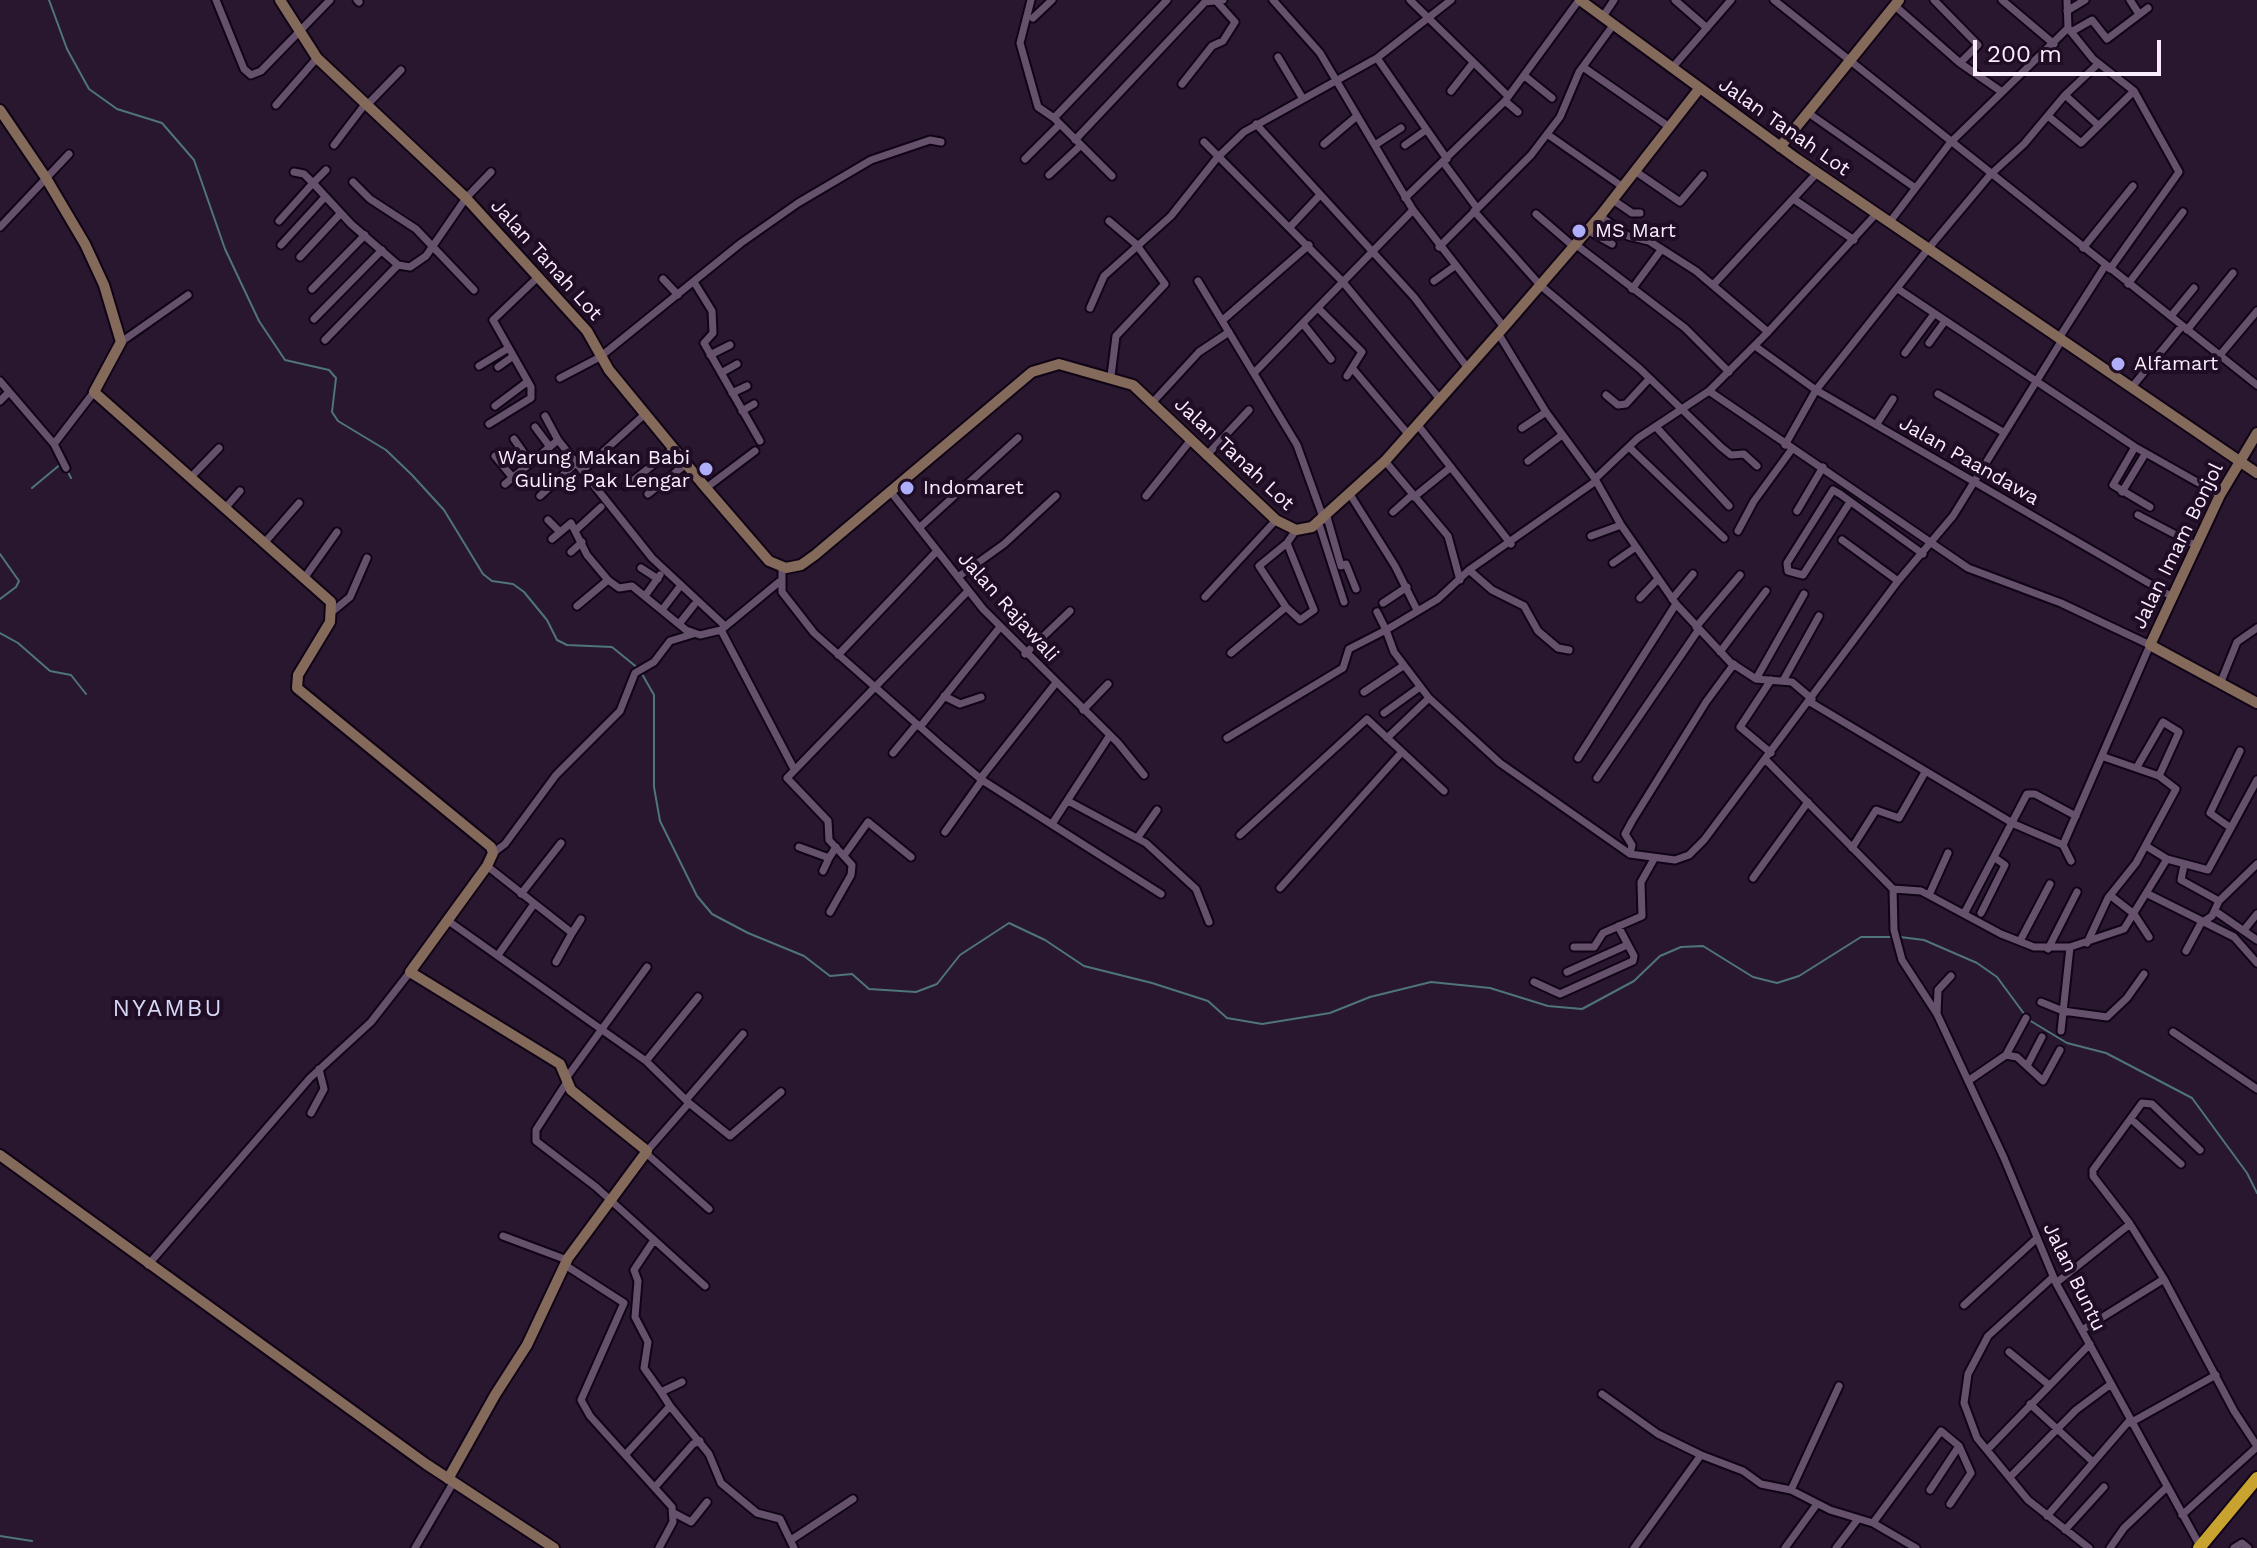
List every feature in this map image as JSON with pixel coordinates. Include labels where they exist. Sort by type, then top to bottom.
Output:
[{"type":"highway","points":[[2200,1547],[2257,1478]]},
{"type":"main road","name":"Jalan Tanah Lot","points":[[280,0],[317,58],[466,198],[587,331],[600,357],[706,488],[769,561],[782,567],[804,563],[1037,369],[1066,364],[1133,385],[1276,520],[1296,530],[1323,520],[1385,461],[1501,330],[1600,216],[1699,89],[1889,223],[2257,473]]},
{"type":"main road","points":[[1580,0],[1699,89]]},
{"type":"main road","points":[[1780,147],[1896,3]]},
{"type":"main road","points":[[0,110],[97,271],[121,342],[96,388],[328,597],[333,611],[330,622],[298,675],[297,688],[415,782],[488,844],[493,853],[487,866],[410,972],[560,1064],[571,1090],[647,1152],[566,1263],[527,1345],[495,1395],[451,1481]]},
{"type":"main road","name":"Jalan Imam Bonjol","points":[[2150,645],[2220,495],[2257,433]]},
{"type":"main road","points":[[2150,645],[2257,703]]},
{"type":"main road","points":[[0,1155],[148,1265],[451,1481],[554,1548]]},
{"type":"street","points":[[216,0],[249,75],[261,71],[330,0]]},
{"type":"street","points":[[1031,0],[1020,43],[1038,107],[1057,121],[1112,176]]},
{"type":"street","points":[[1033,18],[1052,0]]},
{"type":"street","points":[[1025,159],[1167,0]]},
{"type":"street","points":[[1273,0],[1308,37],[1405,198],[1501,330],[1546,412],[1596,480],[1636,547],[1674,601],[1720,652],[1756,679],[1784,679],[1811,701],[1924,774],[2014,824],[2063,845],[2071,861]]},
{"type":"street","points":[[1410,0],[1518,112]]},
{"type":"street","points":[[1090,308],[1099,281],[1136,244],[1171,216],[1217,158],[1256,124],[1377,58],[1429,21],[1451,0]]},
{"type":"street","points":[[1405,198],[1526,77],[1580,0]]},
{"type":"street","points":[[1604,15],[1614,0]]},
{"type":"street","points":[[1675,0],[1707,28]]},
{"type":"street","points":[[1672,68],[1731,0]]},
{"type":"street","points":[[1774,0],[2257,385]]},
{"type":"street","points":[[1934,0],[1978,45],[1960,63]]},
{"type":"street","points":[[2002,0],[2054,44]]},
{"type":"street","points":[[2010,6],[2017,0]]},
{"type":"street","points":[[1377,612],[1403,666],[1420,687],[1500,763],[1630,854],[1675,860],[1695,850],[1811,701],[1898,581],[1953,516],[2060,339],[2108,268],[2179,176],[2177,165],[2154,132],[2134,91],[2098,64],[2069,30],[2067,0]]},
{"type":"street","points":[[2067,11],[2085,0]]},
{"type":"street","points":[[2130,0],[2139,14]]},
{"type":"street","points":[[1049,175],[1204,1],[1220,1],[1235,22],[1223,41],[1212,46],[1182,84]]},
{"type":"street","points":[[1896,3],[1960,63],[2002,92]]},
{"type":"street","points":[[1889,223],[1950,143],[2069,30],[2092,20],[2107,39],[2148,8]]},
{"type":"street","points":[[1439,247],[1547,134],[1565,107],[1583,67],[1614,24]]},
{"type":"street","points":[[1278,57],[1303,99]]},
{"type":"street","points":[[276,105],[317,58]]},
{"type":"street","points":[[1377,58],[1476,209],[1540,285],[1649,379],[1729,454],[1744,454],[1757,466]]},
{"type":"street","points":[[1451,91],[1473,63]]},
{"type":"street","points":[[1738,531],[1788,447],[1816,390],[1990,175],[2024,144],[2065,95],[2098,64]]},
{"type":"street","points":[[1583,67],[1668,126]]},
{"type":"street","points":[[334,145],[366,104],[401,70]]},
{"type":"street","points":[[1526,77],[1552,98]]},
{"type":"street","points":[[2048,116],[2081,143],[2134,91]]},
{"type":"street","points":[[2065,95],[2098,125]]},
{"type":"street","points":[[1807,112],[1914,187]]},
{"type":"street","points":[[1324,144],[1357,116]]},
{"type":"street","points":[[1256,124],[1425,309],[1467,367]]},
{"type":"street","points":[[1375,145],[1401,128]]},
{"type":"street","points":[[1405,145],[1426,130]]},
{"type":"street","points":[[1547,134],[1623,187]]},
{"type":"street","points":[[560,378],[600,357],[775,218],[859,166],[930,140],[941,142]]},
{"type":"street","points":[[1204,142],[1309,245],[1439,398]]},
{"type":"street","points":[[0,227],[69,154]]},
{"type":"street","points":[[279,221],[326,170]]},
{"type":"street","points":[[1635,171],[1680,202],[1703,175]]},
{"type":"street","points":[[294,172],[304,174],[340,214],[398,265],[413,266],[426,256],[431,244],[466,198],[491,172]]},
{"type":"street","points":[[1714,284],[1817,173]]},
{"type":"street","points":[[353,182],[431,244],[474,290]]},
{"type":"street","points":[[2083,248],[2133,186]]},
{"type":"street","points":[[1290,227],[1320,195]]},
{"type":"street","points":[[281,245],[325,197]]},
{"type":"street","points":[[1613,200],[1632,213],[1640,213]]},
{"type":"street","points":[[1795,200],[1854,240]]},
{"type":"street","points":[[1254,373],[1413,210]]},
{"type":"street","points":[[2128,284],[2183,212]]},
{"type":"street","points":[[300,257],[340,214]]},
{"type":"street","points":[[1536,214],[1685,328],[1729,372]]},
{"type":"street","points":[[1227,738],[1343,668],[1349,649],[1417,610],[1460,580],[1469,570],[1511,544],[1596,480],[1629,447],[1709,391],[1755,346],[1876,214]]},
{"type":"street","points":[[1600,216],[1628,236],[1649,241],[1714,284],[1768,332]]},
{"type":"street","points":[[1109,221],[1136,244],[1165,284],[1116,336],[1111,376]]},
{"type":"street","points":[[1587,230],[1612,244]]},
{"type":"street","points":[[312,289],[365,235]]},
{"type":"street","points":[[1224,319],[1309,245]]},
{"type":"street","points":[[314,319],[382,250]]},
{"type":"street","points":[[1632,289],[1661,250]]},
{"type":"street","points":[[325,340],[398,265]]},
{"type":"street","points":[[1434,281],[1455,266]]},
{"type":"street","points":[[2132,387],[2233,273]]},
{"type":"street","points":[[489,424],[531,398],[527,382],[495,328],[494,317],[538,277]]},
{"type":"street","points":[[663,279],[678,295]]},
{"type":"street","points":[[1198,281],[1224,319],[1297,445],[1341,566],[1346,564],[1356,589]]},
{"type":"street","points":[[694,282],[712,311],[713,333],[704,342],[760,441]]},
{"type":"street","points":[[2171,316],[2194,288]]},
{"type":"street","points":[[1898,289],[2145,454],[2220,495]]},
{"type":"street","points":[[121,342],[188,295]]},
{"type":"street","points":[[1318,308],[1362,352],[1347,376]]},
{"type":"street","points":[[2220,355],[2257,311]]},
{"type":"street","points":[[1905,353],[1934,314]]},
{"type":"street","points":[[1929,343],[1945,321]]},
{"type":"street","points":[[1304,325],[1331,359]]},
{"type":"street","points":[[1152,403],[1199,352],[1229,332]]},
{"type":"street","points":[[710,355],[730,345]]},
{"type":"street","name":"Jalan Paandawa","points":[[1755,346],[1816,390],[2171,596]]},
{"type":"street","points":[[479,366],[510,353]]},
{"type":"street","points":[[498,367],[510,353]]},
{"type":"street","points":[[721,373],[737,364]]},
{"type":"street","points":[[1353,369],[1408,434]]},
{"type":"street","points":[[1606,395],[1618,405],[1626,404],[1649,379]]},
{"type":"street","points":[[0,381],[52,442],[66,468]]},
{"type":"street","points":[[495,406],[527,382]]},
{"type":"street","points":[[732,393],[747,386]]},
{"type":"street","points":[[52,442],[96,388]]},
{"type":"street","points":[[1709,391],[1788,447],[1823,467],[1930,545],[1976,572],[2061,603],[2150,645],[2104,757],[2063,845]]},
{"type":"street","points":[[0,401],[9,392]]},
{"type":"street","points":[[1938,394],[2003,432]]},
{"type":"street","points":[[1876,425],[1893,399]]},
{"type":"street","points":[[742,411],[754,404]]},
{"type":"street","points":[[1206,456],[1249,410]]},
{"type":"street","points":[[1522,428],[1546,412]]},
{"type":"street","points":[[583,470],[645,414]]},
{"type":"street","points":[[545,416],[558,440],[658,565],[700,599],[723,628],[794,769]]},
{"type":"street","points":[[1417,424],[1511,544]]},
{"type":"street","points":[[535,427],[550,447]]},
{"type":"street","points":[[1656,427],[1729,506]]},
{"type":"street","points":[[1528,461],[1562,435]]},
{"type":"street","points":[[919,528],[1018,438]]},
{"type":"street","points":[[514,439],[530,462]]},
{"type":"street","points":[[505,484],[558,440]]},
{"type":"street","points":[[1146,496],[1190,441]]},
{"type":"street","points":[[1629,447],[1724,538]]},
{"type":"street","points":[[2135,447],[2113,483],[2122,492],[2150,507]]},
{"type":"street","points":[[192,476],[219,448]]},
{"type":"street","points":[[626,486],[673,449]]},
{"type":"street","points":[[706,488],[755,451]]},
{"type":"street","points":[[2122,492],[2145,454]]},
{"type":"street","points":[[495,456],[513,478]]},
{"type":"street","points":[[1385,461],[1448,536],[1460,580]]},
{"type":"street","points":[[540,496],[576,463]]},
{"type":"street","points":[[648,494],[686,464]]},
{"type":"street","points":[[1393,512],[1451,467]]},
{"type":"street","points":[[1797,511],[1823,467]]},
{"type":"street","points":[[227,506],[240,491]]},
{"type":"street","points":[[1850,502],[1803,575],[1798,577],[1788,571],[1787,563],[1831,491],[1850,502],[1923,554]]},
{"type":"street","name":"Jalan Rajawali","points":[[891,492],[1000,627],[1110,735],[1144,775]]},
{"type":"street","points":[[958,577],[1004,544],[1056,496]]},
{"type":"street","points":[[1351,496],[1407,587],[1417,610]]},
{"type":"street","points":[[266,541],[299,503]]},
{"type":"street","points":[[576,530],[601,507]]},
{"type":"street","points":[[2138,515],[2197,546]]},
{"type":"street","points":[[548,520],[558,530]]},
{"type":"street","points":[[1205,597],[1276,520]]},
{"type":"street","points":[[1323,520],[1344,602]]},
{"type":"street","points":[[552,539],[558,530],[569,523],[576,530],[587,555],[608,580],[619,588],[632,586],[693,634]]},
{"type":"street","points":[[1591,536],[1621,525]]},
{"type":"street","points":[[1287,543],[1315,611],[1298,620],[1259,566],[1287,543],[1296,530]]},
{"type":"street","points":[[305,577],[337,532]]},
{"type":"street","points":[[1842,540],[1898,581]]},
{"type":"street","points":[[571,552],[582,542]]},
{"type":"street","points":[[1613,563],[1636,547]]},
{"type":"street","points":[[838,655],[937,551]]},
{"type":"street","points":[[333,611],[350,597],[367,558]]},
{"type":"street","points":[[493,853],[505,844],[564,766],[615,718],[625,702],[628,684],[635,673],[654,662],[670,641],[693,634],[705,635],[723,628],[779,582],[782,567]]},
{"type":"street","points":[[641,568],[659,577],[645,596]]},
{"type":"street","points":[[1469,570],[1492,590],[1518,601],[1542,635],[1558,648],[1569,650]]},
{"type":"street","points":[[1578,758],[1693,574]]},
{"type":"street","points":[[1597,778],[1698,628],[1740,575]]},
{"type":"street","points":[[1640,598],[1658,579]]},
{"type":"street","points":[[577,606],[608,580]]},
{"type":"street","points":[[779,582],[797,613],[838,655],[981,780],[1161,894]]},
{"type":"street","points":[[1383,603],[1407,587]]},
{"type":"street","points":[[662,610],[678,589]]},
{"type":"street","points":[[830,912],[851,875],[852,865],[827,835],[828,821],[787,778],[968,591]]},
{"type":"street","points":[[1720,652],[1766,591]]},
{"type":"street","points":[[1756,679],[1804,594]]},
{"type":"street","points":[[679,624],[694,605]]},
{"type":"street","points":[[1231,653],[1286,607]]},
{"type":"street","points":[[1025,654],[1070,611]]},
{"type":"street","points":[[1784,679],[1819,616]]},
{"type":"street","points":[[893,753],[1000,627]]},
{"type":"street","points":[[2220,684],[2237,642],[2257,628]]},
{"type":"street","points":[[1630,854],[1632,845],[1625,834],[1632,821],[1706,702],[1734,664]]},
{"type":"street","points":[[1364,692],[1403,666]]},
{"type":"street","points":[[1771,680],[1740,727],[1893,889],[1914,889],[1929,895],[2020,941],[2048,949],[2070,947],[2124,929],[2167,859]]},
{"type":"street","points":[[945,832],[1055,684]]},
{"type":"street","points":[[1083,710],[1108,684]]},
{"type":"street","points":[[1384,713],[1420,687]]},
{"type":"street","points":[[944,696],[960,704],[981,697]]},
{"type":"street","points":[[1387,738],[1429,698]]},
{"type":"street","points":[[1240,835],[1365,720],[1371,721],[1444,791]]},
{"type":"street","points":[[2137,767],[2163,722],[2179,732],[2159,776]]},
{"type":"street","points":[[1052,824],[1110,735]]},
{"type":"street","points":[[2231,828],[2210,813],[2240,751]]},
{"type":"street","points":[[1280,888],[1401,753]]},
{"type":"street","points":[[2087,943],[2111,896],[2146,846],[2176,789],[2159,776],[2104,757]]},
{"type":"street","points":[[1852,848],[1876,810],[1899,818],[1924,774]]},
{"type":"street","points":[[2146,846],[2167,859],[2208,870],[2257,780]]},
{"type":"street","points":[[1965,912],[2014,824],[2024,798],[2031,793],[2076,816]]},
{"type":"street","points":[[1068,801],[1138,837],[1196,889],[1209,922]]},
{"type":"street","points":[[1753,878],[1808,802]]},
{"type":"street","points":[[1138,837],[1157,810]]},
{"type":"street","points":[[845,854],[868,822],[911,857]]},
{"type":"street","points":[[521,894],[561,843]]},
{"type":"street","points":[[799,847],[829,858]]},
{"type":"street","points":[[823,871],[836,847]]},
{"type":"street","points":[[1929,895],[1948,853]]},
{"type":"street","points":[[1981,913],[2005,865],[1995,858]]},
{"type":"street","points":[[1574,947],[1594,947],[1603,933],[1643,915],[1641,882],[1654,859]]},
{"type":"street","points":[[2186,951],[2201,923],[2208,921],[2219,901],[2257,864]]},
{"type":"street","points":[[2184,865],[2181,880],[2219,901]]},
{"type":"street","points":[[487,866],[572,933]]},
{"type":"street","points":[[2020,941],[2050,884]]},
{"type":"street","name":"Jalan Buntu","points":[[1893,889],[1894,930],[1902,960],[1937,1013],[2004,1158],[2054,1280],[2200,1547]]},
{"type":"street","points":[[2048,949],[2077,892]]},
{"type":"street","points":[[2148,894],[2234,937],[2257,963]]},
{"type":"street","points":[[2111,896],[2134,914],[2149,937]]},
{"type":"street","points":[[498,955],[534,904]]},
{"type":"street","points":[[2215,911],[2257,940]]},
{"type":"street","points":[[2244,930],[2257,914]]},
{"type":"street","points":[[556,962],[581,919]]},
{"type":"street","points":[[447,920],[646,1061],[688,1102],[730,1136],[781,1092]]},
{"type":"street","points":[[1534,982],[1553,993],[1569,991],[1633,961],[1634,956],[1618,926]]},
{"type":"street","points":[[1567,972],[1627,945]]},
{"type":"street","points":[[2061,1031],[2070,947]]},
{"type":"street","points":[[647,967],[567,1080],[536,1130],[536,1141],[610,1200],[705,1286]]},
{"type":"street","points":[[148,1265],[319,1069],[362,1031],[410,972]]},
{"type":"street","points":[[2041,1002],[2063,1011],[2107,1017],[2127,998],[2144,974]]},
{"type":"street","points":[[1937,1013],[1936,996],[1951,976]]},
{"type":"street","points":[[646,1061],[698,997]]},
{"type":"street","points":[[1968,1081],[2006,1055],[2026,1018]]},
{"type":"street","points":[[2173,1032],[2257,1089]]},
{"type":"street","points":[[709,1209],[647,1152],[743,1034]]},
{"type":"street","points":[[2027,1066],[2042,1037]]},
{"type":"street","points":[[2006,1055],[2017,1057],[2043,1081],[2060,1050]]},
{"type":"street","points":[[311,1113],[324,1089],[319,1069]]},
{"type":"street","points":[[2182,1515],[2257,1447],[2164,1279],[2130,1224],[2093,1176],[2093,1170],[2142,1103],[2152,1104],[2200,1150]]},
{"type":"street","points":[[2131,1119],[2181,1164]]},
{"type":"street","points":[[2089,1548],[2028,1500],[1977,1438],[1964,1403],[1968,1374],[1996,1327],[2130,1224]]},
{"type":"street","points":[[503,1236],[566,1263],[624,1303],[581,1400],[590,1416],[655,1487],[674,1513],[691,1522],[707,1502]]},
{"type":"street","points":[[1964,1305],[2036,1239]]},
{"type":"street","points":[[654,1240],[634,1270],[638,1281],[635,1317],[648,1342],[644,1368],[670,1406],[700,1441],[721,1483],[757,1513],[780,1519],[792,1544],[853,1499]]},
{"type":"street","points":[[2082,1330],[2164,1279]]},
{"type":"street","points":[[1987,1450],[2090,1344]]},
{"type":"street","points":[[2009,1352],[2049,1385]]},
{"type":"street","points":[[2047,1516],[2092,1461],[2130,1422],[2216,1375]]},
{"type":"street","points":[[661,1392],[682,1382]]},
{"type":"street","points":[[2010,1477],[2111,1384]]},
{"type":"street","points":[[1791,1490],[1839,1386]]},
{"type":"street","points":[[1602,1394],[1658,1434],[1743,1471],[1761,1484],[1791,1490],[1817,1504],[1873,1523],[1915,1548]]},
{"type":"street","points":[[2030,1404],[2092,1461]]},
{"type":"street","points":[[626,1454],[670,1406]]},
{"type":"street","points":[[1873,1523],[1939,1432],[1945,1432],[1959,1446],[1971,1475],[1950,1504]]},
{"type":"street","points":[[655,1487],[693,1444],[700,1441]]},
{"type":"street","points":[[1930,1490],[1959,1446]]},
{"type":"street","points":[[1634,1548],[1701,1455]]},
{"type":"street","points":[[415,1548],[451,1481]]},
{"type":"street","points":[[2065,1530],[2104,1487]]},
{"type":"street","points":[[2110,1548],[2124,1528],[2166,1488]]},
{"type":"street","points":[[1785,1548],[1817,1504]]},
{"type":"street","points":[[659,1548],[674,1513]]},
{"type":"street","points":[[1836,1548],[1858,1519]]},
{"type":"street","points":[[2234,1548],[2241,1543],[2248,1548]]},
{"type":"waterway","points":[[49,0],[67,49],[89,89],[117,109],[162,123],[194,160],[225,249],[259,321],[285,360],[329,370],[336,378],[332,412],[338,421],[386,450],[412,475],[444,510],[483,574],[492,581],[513,584],[524,592],[547,620],[557,640],[567,645],[612,647],[639,669]]},
{"type":"waterway","points":[[9,397],[34,425]]},
{"type":"waterway","points":[[32,488],[62,463]]},
{"type":"waterway","points":[[68,472],[71,478]]},
{"type":"waterway","points":[[0,554],[19,581],[0,599]]},
{"type":"waterway","points":[[0,633],[18,643],[50,671],[71,675],[86,694]]},
{"type":"waterway","points":[[642,674],[654,695],[654,787],[660,821],[697,896],[712,914],[804,956],[830,976],[852,974],[869,989],[916,992],[937,984],[960,955],[1009,923],[1045,940],[1084,966],[1208,1001],[1227,1018],[1262,1024],[1330,1013],[1370,997],[1431,982],[1490,988],[1548,1006],[1582,1009],[1634,981],[1660,956],[1681,947],[1703,946],[1753,977],[1777,983],[1799,976],[1861,937],[1894,937]]},
{"type":"waterway","points":[[1900,937],[1924,940],[1977,963],[1997,977],[2025,1015]]},
{"type":"waterway","points":[[2029,1020],[2067,1043],[2106,1053],[2192,1098],[2247,1173],[2257,1193]]},
{"type":"waterway","points":[[0,1536],[32,1541]]},
{"type":"place","name":"MS Mart","points":[[1579,231]]},
{"type":"place","name":"Alfamart","points":[[2118,364]]},
{"type":"place","name":"Warung Makan Babi Guling Pak Lengar","points":[[706,469]]},
{"type":"place","name":"Indomaret","points":[[907,488]]},
{"type":"district","name":"NYAMBU","points":[[168,1009]]}]
